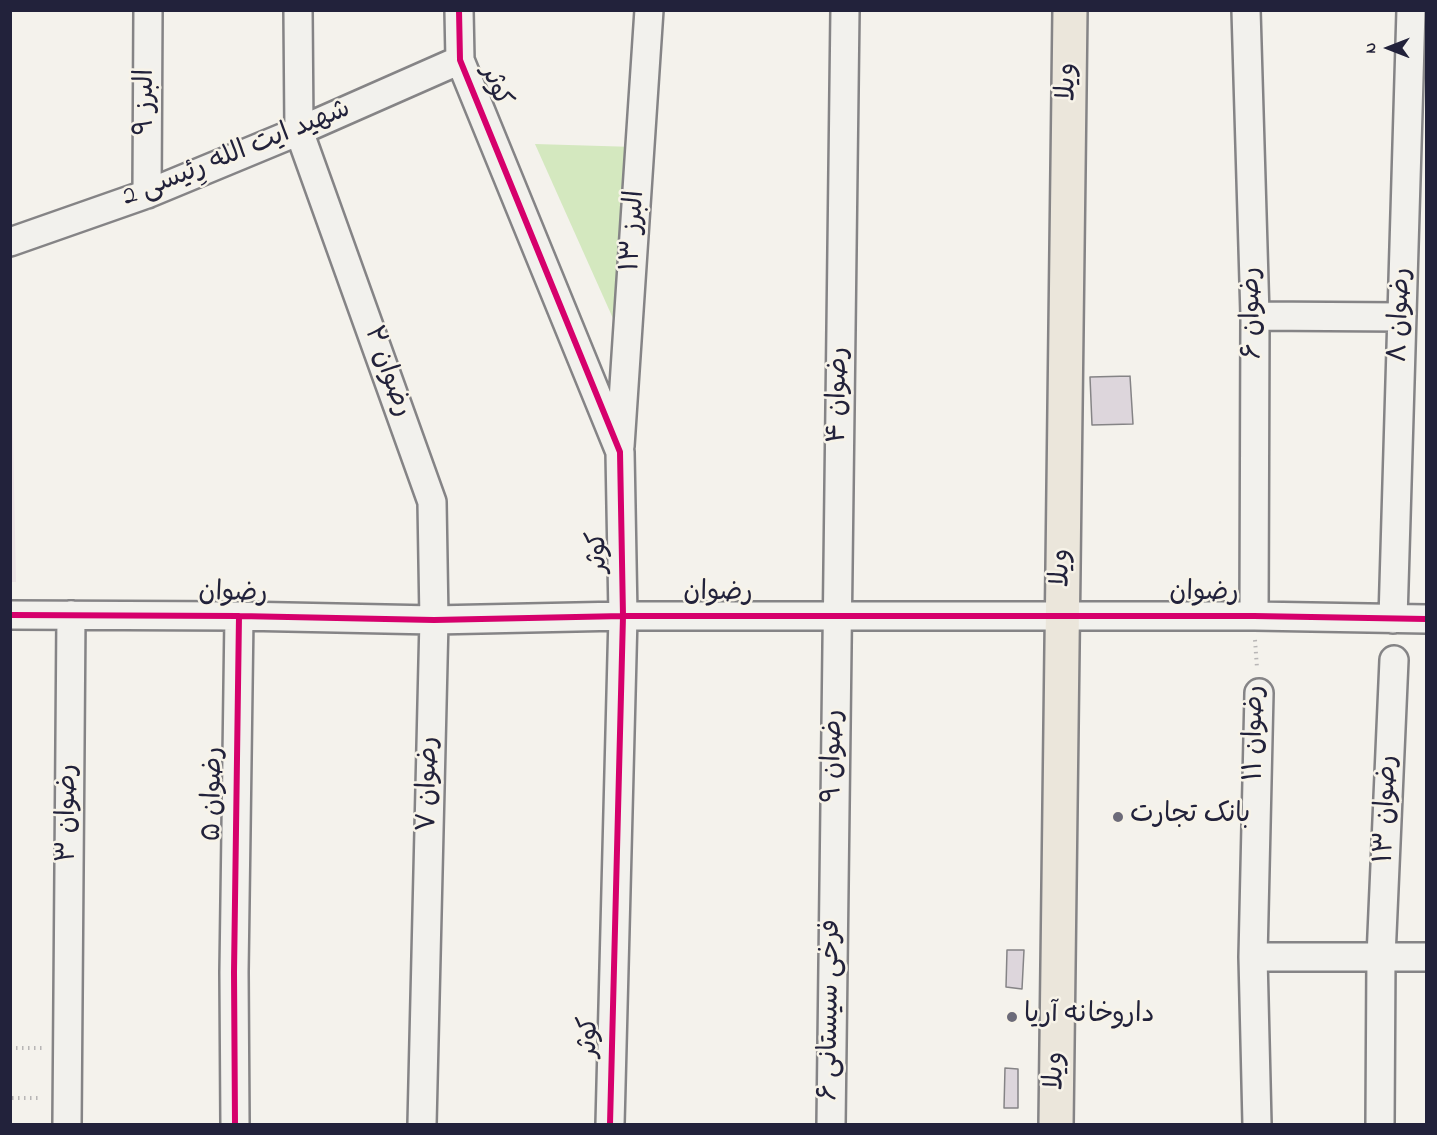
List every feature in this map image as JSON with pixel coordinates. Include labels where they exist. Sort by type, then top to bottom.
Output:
[{"type":"main road","name":"ویلا","points":[[1056,1125],[1070,10]]},
{"type":"street","name":"البرز ۹","points":[[147,194],[148,10]]},
{"type":"street","name":"رضوان ۲","points":[[298,10],[299,131],[432,502],[434,620]]},
{"type":"street","name":"کوثر","points":[[459,10],[460,60],[620,452],[622,616],[610,1125]]},
{"type":"street","name":"البرز ۱۳","points":[[620,452],[649,10]]},
{"type":"street","name":"رضوان ۴","points":[[837,616],[845,10]]},
{"type":"street","name":"رضوان ۶","points":[[1246,10],[1256,315],[1254,616]]},
{"type":"street","name":"رضوان ۸","points":[[1393,619],[1411,10]]},
{"type":"street","name":"شهید ایت الله رِئیسی 2","points":[[10,242],[147,194],[299,131],[460,60]]},
{"type":"street","points":[[1256,315],[1402,317]]},
{"type":"street","name":"رضوان","points":[[10,615],[434,620],[622,616],[1254,616],[1426,619]]},
{"type":"street","name":"رضوان ۳","points":[[67,1125],[71,615]]},
{"type":"street","name":"رضوان ۵","points":[[234,1125],[239,616]]},
{"type":"street","name":"رضوان ۹","points":[[834,896],[837,616]]},
{"type":"street","name":"رضوان ۷","points":[[422,1125],[434,620]]},
{"type":"street","name":"رضوان ۱۳","points":[[1380,1125],[1381,957],[1394,660]]},
{"type":"street","name":"رضوان ۱۱","points":[[1257,1125],[1253,957],[1259,693]]},
{"type":"street","name":"فرخی سیستانی ۶","points":[[831,1125],[834,896]]},
{"type":"street","points":[[1253,957],[1426,957]]},
{"type":"path","points":[[10,1048],[67,1048]]},
{"type":"path","points":[[10,1081],[10,1113]]},
{"type":"shaded area","points":[[11,338],[16,582],[10,582]]},
{"type":"green space","points":[[535,144],[635,147],[628,352]]},
{"type":"building","points":[[1130,376],[1133,424],[1092,425],[1090,377]]},
{"type":"building","points":[[1007,950],[1024,950],[1022,989],[1006,987]]},
{"type":"building","points":[[1005,1068],[1018,1069],[1018,1108],[1004,1108]]},
{"type":"cycle path","points":[[459,10],[460,60],[620,452],[623,616],[610,1124]]},
{"type":"cycle path","points":[[10,615],[434,620],[623,616],[1254,616],[1426,619]]},
{"type":"cycle path","points":[[235,1124],[234,972],[239,616]]},
{"type":"place","name":"بانک تجارت","points":[[1118,817]]},
{"type":"place","name":"داروخانه آریا","points":[[1012,1017]]}]
